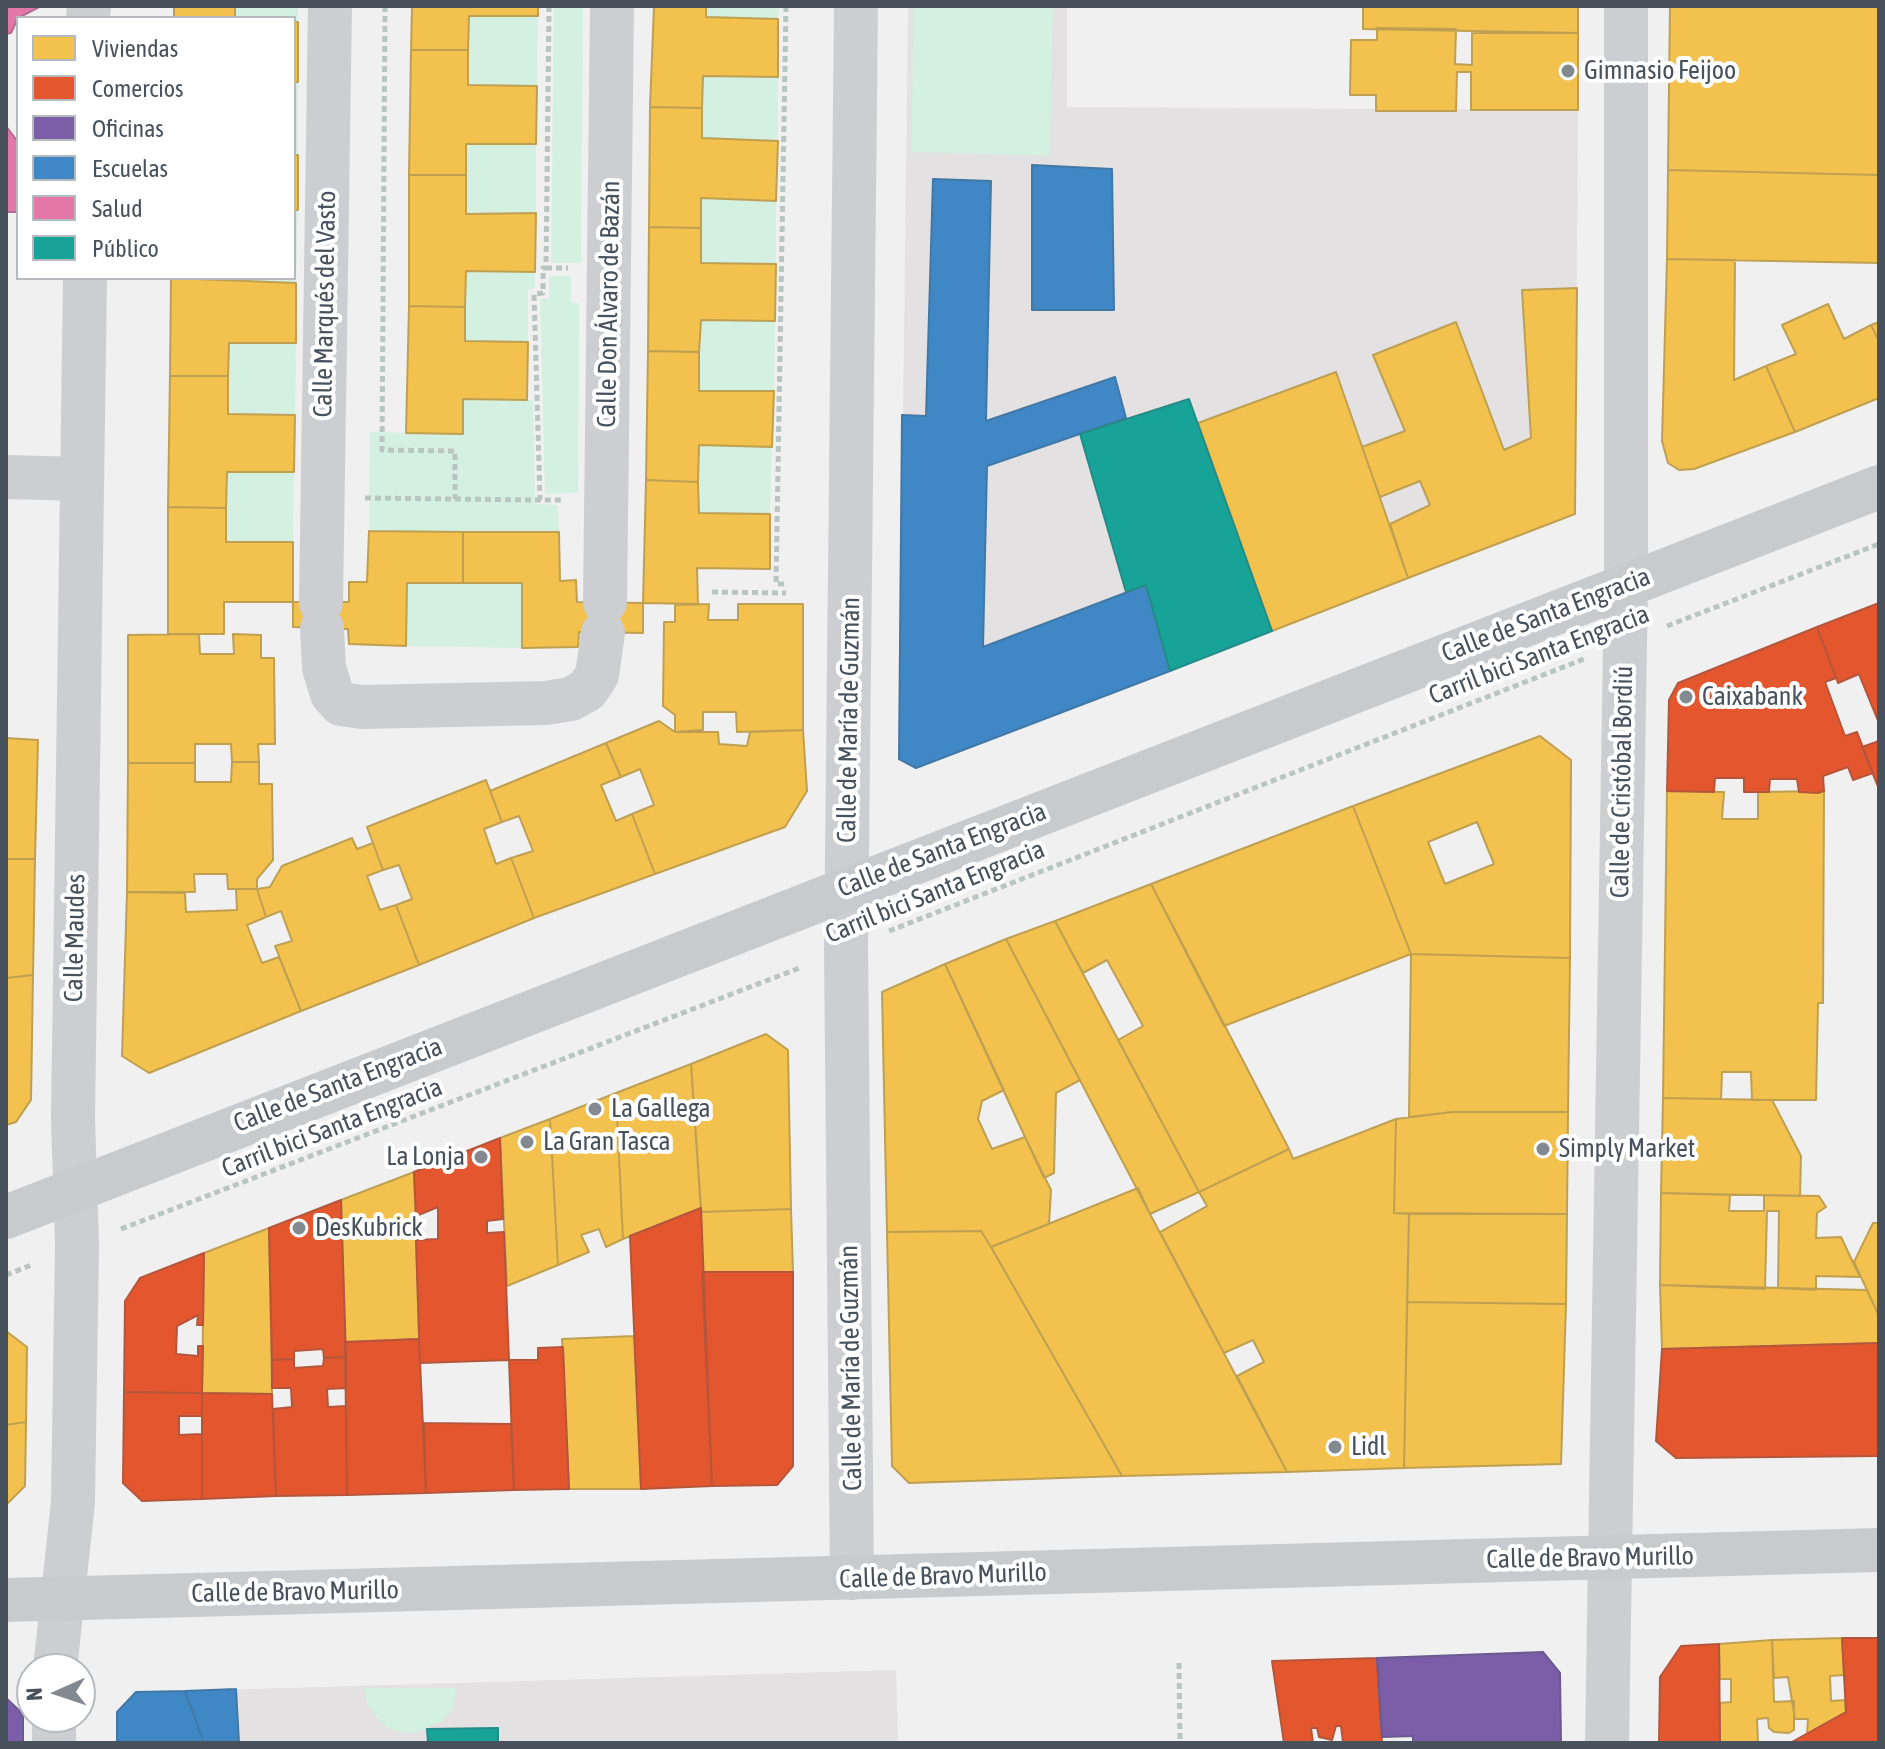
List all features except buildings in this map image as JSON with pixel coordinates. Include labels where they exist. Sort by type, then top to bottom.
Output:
[{"type":"main road","name":"Calle de Santa Engracia","points":[[6,1217],[847,886],[1879,487]]},
{"type":"main road","name":"Calle de Bravo Murillo","points":[[6,1600],[1879,1550]]},
{"type":"street","name":"Calle Marqués del Vasto","points":[[330,6],[321,615],[324,668],[332,694],[341,704],[362,707],[546,703],[571,699],[587,690],[597,675],[604,617]]},
{"type":"street","name":"Calle Don Álvaro de Bazán","points":[[604,617],[612,6]]},
{"type":"street","name":"Calle de María de Guzmán","points":[[852,1578],[846,948],[856,6]]},
{"type":"street","name":"Calle de Cristóbal Bordiú","points":[[1607,1743],[1626,583],[1626,6]]},
{"type":"street","name":"Calle Maudes","points":[[57,1653],[73,1502],[77,1189],[73,1118],[85,280]]},
{"type":"street","points":[[6,477],[82,479]]},
{"type":"path","points":[[385,6],[382,450],[455,451],[455,499]]},
{"type":"path","points":[[540,500],[534,294],[543,293],[543,268],[546,268],[549,6]]},
{"type":"path","points":[[786,6],[776,584],[787,584]]},
{"type":"path","points":[[364,483],[364,498],[564,500],[564,505]]},
{"type":"path","name":"Carril bici Santa Engracia","points":[[6,1275],[1879,544]]},
{"type":"path","points":[[712,592],[786,593]]},
{"type":"path","points":[[1179,1663],[1180,1743]]},
{"type":"shaded area","points":[[908,6],[1067,6],[1067,107],[1578,110],[1575,514],[1170,671],[899,759]]},
{"type":"shaded area","points":[[896,1670],[898,1743],[204,1743],[185,1691]]},
{"type":"green space","points":[[235,6],[298,6],[298,22],[296,16],[235,16]]},
{"type":"green space","points":[[554,6],[583,6],[581,263],[551,263]]},
{"type":"green space","points":[[706,6],[779,6],[778,19],[706,17]]},
{"type":"green space","points":[[914,6],[1053,6],[1050,156],[911,152]]},
{"type":"green space","points":[[469,16],[538,16],[537,86],[468,85]]},
{"type":"green space","points":[[703,76],[778,77],[778,141],[702,138]]},
{"type":"green space","points":[[296,82],[298,82],[296,155]]},
{"type":"green space","points":[[466,144],[536,144],[536,213],[466,214]]},
{"type":"green space","points":[[701,198],[776,201],[776,264],[701,263]]},
{"type":"green space","points":[[298,210],[296,283],[229,283],[229,280],[296,280]]},
{"type":"green space","points":[[466,271],[535,272],[535,288],[528,289],[528,342],[465,341]]},
{"type":"green space","points":[[549,276],[571,276],[571,303],[579,303],[578,493],[545,494],[540,299],[549,299]]},
{"type":"green space","points":[[701,320],[775,321],[774,391],[699,391]]},
{"type":"green space","points":[[229,343],[296,343],[295,415],[228,414]]},
{"type":"green space","points":[[463,399],[533,400],[535,504],[558,505],[559,532],[369,531],[370,432],[462,434]]},
{"type":"green space","points":[[699,445],[772,447],[770,514],[699,513]]},
{"type":"green space","points":[[227,472],[294,472],[293,542],[226,542]]},
{"type":"green space","points":[[407,583],[522,583],[522,648],[406,646]]},
{"type":"green space","points":[[364,1688],[456,1688],[453,1709],[443,1721],[417,1732],[402,1733],[388,1728],[376,1717],[367,1705]]},
{"type":"place","name":"Gimnasio Feijoo","points":[[1568,71]]},
{"type":"place","name":"Caixabank","points":[[1686,697]]},
{"type":"place","name":"La Gallega","points":[[595,1109]]},
{"type":"place","name":"La Gran Tasca","points":[[527,1142]]},
{"type":"place","name":"Simply Market","points":[[1543,1149]]},
{"type":"place","name":"La Lonja","points":[[481,1157]]},
{"type":"place","name":"DesKubrick","points":[[299,1228]]},
{"type":"place","name":"Lidl","points":[[1335,1447]]}]
